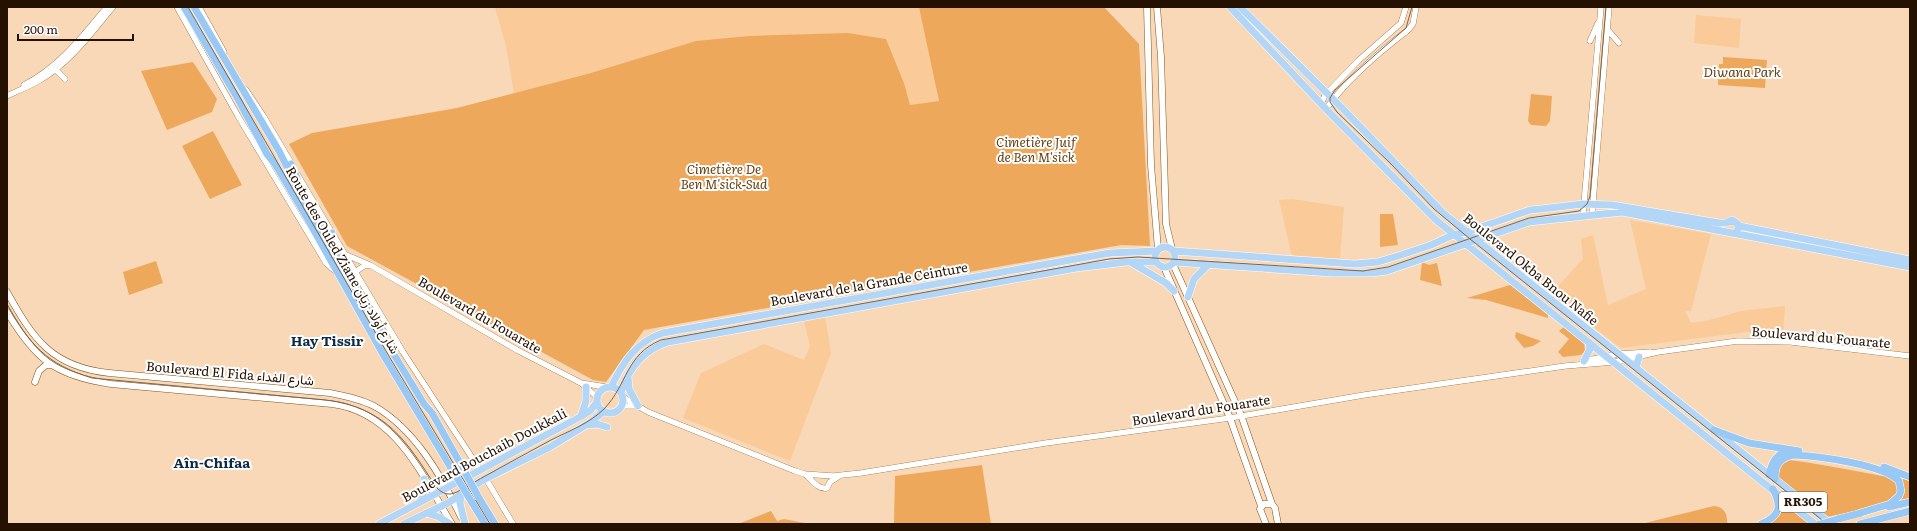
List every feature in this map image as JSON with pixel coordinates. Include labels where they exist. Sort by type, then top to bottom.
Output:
[{"type":"highway","name":"Route des Ouled Ziane شارع أولاد زيان","points":[[184,7],[384,356],[485,524]]},
{"type":"highway","name":"Route des Ouled Ziane شارع أولاد زيان","points":[[194,7],[251,100],[305,202],[424,404],[432,413],[495,524]]},
{"type":"highway","points":[[291,164],[301,186],[305,202]]},
{"type":"highway","points":[[283,191],[294,197]]},
{"type":"highway","points":[[331,244],[332,233]]},
{"type":"highway","points":[[370,313],[374,304]]},
{"type":"highway","points":[[1714,430],[1749,443],[1789,450],[1850,457],[1910,477]]},
{"type":"highway","points":[[1772,477],[1776,458],[1780,454],[1789,450]]},
{"type":"highway","points":[[1772,477],[1777,463],[1784,457],[1793,455],[1851,462],[1888,474],[1899,481],[1901,491],[1894,501],[1857,514]]},
{"type":"highway","points":[[1761,524],[1771,519],[1777,512],[1777,499],[1770,488]]},
{"type":"highway","points":[[1820,524],[1910,502]]},
{"type":"highway","points":[[1860,524],[1910,511]]},
{"type":"main road","points":[[1147,7],[1151,165],[1157,250],[1155,255],[1156,262],[1164,267],[1230,418],[1262,506],[1260,512],[1265,521],[1270,519],[1275,513]]},
{"type":"main road","points":[[1157,7],[1161,57],[1166,224],[1175,257],[1173,263],[1241,415],[1272,504],[1275,508],[1278,524]]},
{"type":"main road","name":"Boulevard Okba Bnou Nafie","points":[[1230,7],[1321,104],[1436,220],[1815,524]]},
{"type":"main road","name":"Boulevard Okba Bnou Nafie","points":[[1240,7],[1387,153],[1423,194],[1466,232],[1831,524]]},
{"type":"main road","points":[[1157,250],[1163,247],[1173,250],[1355,264],[1378,262],[1431,245],[1453,235],[1530,210],[1583,204],[1626,207],[1726,223],[1732,220],[1736,222],[1737,229]]},
{"type":"main road","points":[[1164,267],[1173,263],[1332,273],[1372,273],[1387,271],[1529,222],[1592,214],[1622,212],[1731,234],[1737,229],[1910,260]]},
{"type":"main road","points":[[1726,223],[1724,228],[1727,232]]},
{"type":"main road","points":[[1737,229],[1910,267]]},
{"type":"main road","points":[[1487,248],[1486,240],[1488,236]]},
{"type":"main road","name":"Boulevard de la Grande Ceinture","points":[[609,387],[624,362],[634,350],[644,342],[663,333],[1064,261],[1114,253],[1157,250]]},
{"type":"main road","points":[[1130,262],[1166,283],[1174,291]]},
{"type":"main road","name":"Boulevard de la Grande Ceinture","points":[[622,395],[628,376],[644,354],[650,349],[668,342],[1044,274],[1130,262],[1156,262]]},
{"type":"main road","points":[[1188,297],[1194,279],[1207,266]]},
{"type":"main road","name":"Boulevard El Fida شارع الفداء","points":[[7,292],[20,315],[39,342],[62,359],[82,369],[109,373],[330,393],[365,402],[384,413],[402,428],[422,451],[446,488],[465,524]]},
{"type":"main road","name":"Boulevard El Fida شارع الفداء","points":[[7,312],[24,340],[52,365],[69,374],[94,382],[332,404],[354,409],[374,419],[391,432],[408,453],[451,524]]},
{"type":"main road","points":[[1584,361],[1590,349],[1589,342]]},
{"type":"main road","points":[[1636,368],[1639,357]]},
{"type":"main road","points":[[35,382],[41,369],[46,364],[52,365]]},
{"type":"main road","points":[[628,376],[629,389],[638,406]]},
{"type":"main road","points":[[580,417],[585,408],[583,385]]},
{"type":"main road","points":[[609,387],[622,395],[621,406],[615,411],[604,411],[600,408],[597,400],[601,390],[609,387]]},
{"type":"main road","name":"Boulevard Bouchaib Doukkali","points":[[379,524],[580,417],[591,410],[597,400]]},
{"type":"main road","name":"Boulevard Bouchaib Doukkali","points":[[404,524],[453,500],[486,479],[550,447],[604,411]]},
{"type":"main road","points":[[585,425],[597,424],[607,427]]},
{"type":"main road","points":[[1770,488],[1772,477]]},
{"type":"main road","points":[[420,502],[424,489],[424,479]]},
{"type":"main road","points":[[461,495],[460,503],[465,524]]},
{"type":"main road","points":[[1262,506],[1266,503],[1272,504]]},
{"type":"main road","points":[[426,513],[439,517],[451,524]]},
{"type":"street","points":[[7,92],[40,76],[55,66],[78,42],[107,7]]},
{"type":"street","points":[[7,96],[36,83],[56,70],[78,48],[113,7]]},
{"type":"street","points":[[177,7],[208,64],[326,263],[338,274]]},
{"type":"street","points":[[199,7],[251,100],[403,352],[480,470]]},
{"type":"street","points":[[1321,104],[1326,93],[1359,60],[1401,24],[1406,7]]},
{"type":"street","points":[[1326,109],[1333,98],[1408,30],[1413,24],[1416,7]]},
{"type":"street","points":[[1583,215],[1601,7]]},
{"type":"street","points":[[1592,214],[1609,7]]},
{"type":"street","points":[[1590,41],[1599,20]]},
{"type":"street","points":[[1607,29],[1619,43]]},
{"type":"street","points":[[56,70],[65,80]]},
{"type":"street","name":"Boulevard du Fouarate","points":[[344,254],[370,264],[517,350],[583,385],[597,400]]},
{"type":"street","points":[[355,272],[370,264]]},
{"type":"street","name":"Boulevard du Fouarate","points":[[805,474],[840,476],[1074,439],[1230,418],[1241,415],[1565,366],[1614,362],[1658,352],[1732,342],[1761,340],[1791,342],[1910,356]]},
{"type":"street","name":"Boulevard du Fouarate","points":[[1565,366],[1619,354],[1658,352]]},
{"type":"street","name":"Boulevard du Fouarate","points":[[583,385],[609,387]]},
{"type":"street","name":"Boulevard du Fouarate","points":[[622,395],[638,406],[699,434],[805,474],[816,482],[818,487],[822,489],[840,476]]},
{"type":"street","name":"Boulevard du Fouarate","points":[[621,406],[638,406]]},
{"type":"street","points":[[816,482],[817,478],[821,475]]},
{"type":"street","points":[[828,476],[830,482]]},
{"type":"street","points":[[486,479],[513,524]]},
{"type":"shaded area","points":[[495,7],[920,7],[939,101],[910,105],[904,83],[886,39],[591,73],[514,93],[506,46]]},
{"type":"shaded area","points":[[1696,15],[1741,19],[1739,48],[1694,43]]},
{"type":"shaded area","points":[[1292,199],[1344,207],[1340,258],[1325,260],[1294,257],[1291,253],[1279,200]]},
{"type":"shaded area","points":[[1630,220],[1711,234],[1691,311],[1685,311],[1691,323],[1706,321],[1741,311],[1785,306],[1783,335],[1747,332],[1621,348],[1551,294],[1583,259],[1581,239],[1593,235],[1608,305],[1646,289]]},
{"type":"shaded area","points":[[825,316],[831,353],[790,461],[683,418],[701,373],[764,344],[804,360],[810,346],[804,321]]},
{"type":"green space","name":"Cimetière De Ben M'sick-Sud","points":[[919,7],[1104,7],[1139,44],[1150,246],[1121,245],[644,330],[606,382],[593,380],[347,246],[289,144],[312,133],[457,108],[591,73],[696,41],[749,36],[848,33],[886,39],[904,83],[910,105],[939,101]]},
{"type":"green space","name":"Diwana Park","points":[[1723,57],[1767,60],[1765,88],[1718,85],[1719,64],[1723,64]]},
{"type":"green space","points":[[193,62],[217,99],[212,112],[167,130],[141,71]]},
{"type":"green space","points":[[1531,94],[1552,96],[1550,121],[1546,126],[1531,125],[1528,121]]},
{"type":"green space","points":[[213,131],[242,185],[210,199],[182,146]]},
{"type":"green space","points":[[1380,214],[1393,214],[1398,245],[1380,247]]},
{"type":"green space","points":[[156,261],[163,283],[129,295],[123,272]]},
{"type":"green space","points":[[1422,262],[1429,265],[1437,263],[1442,286],[1420,280]]},
{"type":"green space","points":[[1510,285],[1548,314],[1548,318],[1486,300],[1467,298]]},
{"type":"green space","points":[[1565,326],[1584,341],[1585,351],[1581,355],[1563,357],[1558,352],[1569,339],[1559,331]]},
{"type":"green space","points":[[1516,332],[1541,341],[1533,346],[1524,348],[1515,337]]},
{"type":"green space","points":[[1782,459],[1910,481],[1910,499],[1827,517],[1776,477]]},
{"type":"green space","points":[[982,465],[991,524],[894,524],[895,476]]},
{"type":"green space","points":[[1786,501],[1811,522],[1805,524],[1767,524],[1779,515]]},
{"type":"green space","points":[[1714,506],[1723,509],[1727,517],[1727,524],[1641,524]]},
{"type":"green space","points":[[771,511],[777,521],[784,519],[810,524],[738,524]]},
{"type":"tram line","points":[[188,7],[390,358],[490,524]]},
{"type":"tram line","points":[[1412,7],[1406,28],[1335,90],[1330,98],[1330,102],[1337,112],[1390,163],[1434,209],[1827,524]]},
{"type":"tram line","points":[[7,304],[24,331],[41,351],[63,366],[92,378],[326,400],[347,404],[364,410],[392,429],[415,455],[436,487],[443,493],[451,494],[579,426],[598,414],[612,399],[633,362],[649,346],[661,340],[1109,259],[1138,257],[1363,271],[1388,267],[1529,218],[1579,211],[1587,204],[1590,196],[1606,7]]},
{"type":"district","name":"Hay Tissir","points":[[327,341]]},
{"type":"district","name":"Aîn-Chifaa","points":[[212,463]]},
{"type":"park label","name":"Cimetière Juif de Ben M'sick","points":[[1036,150]]}]
